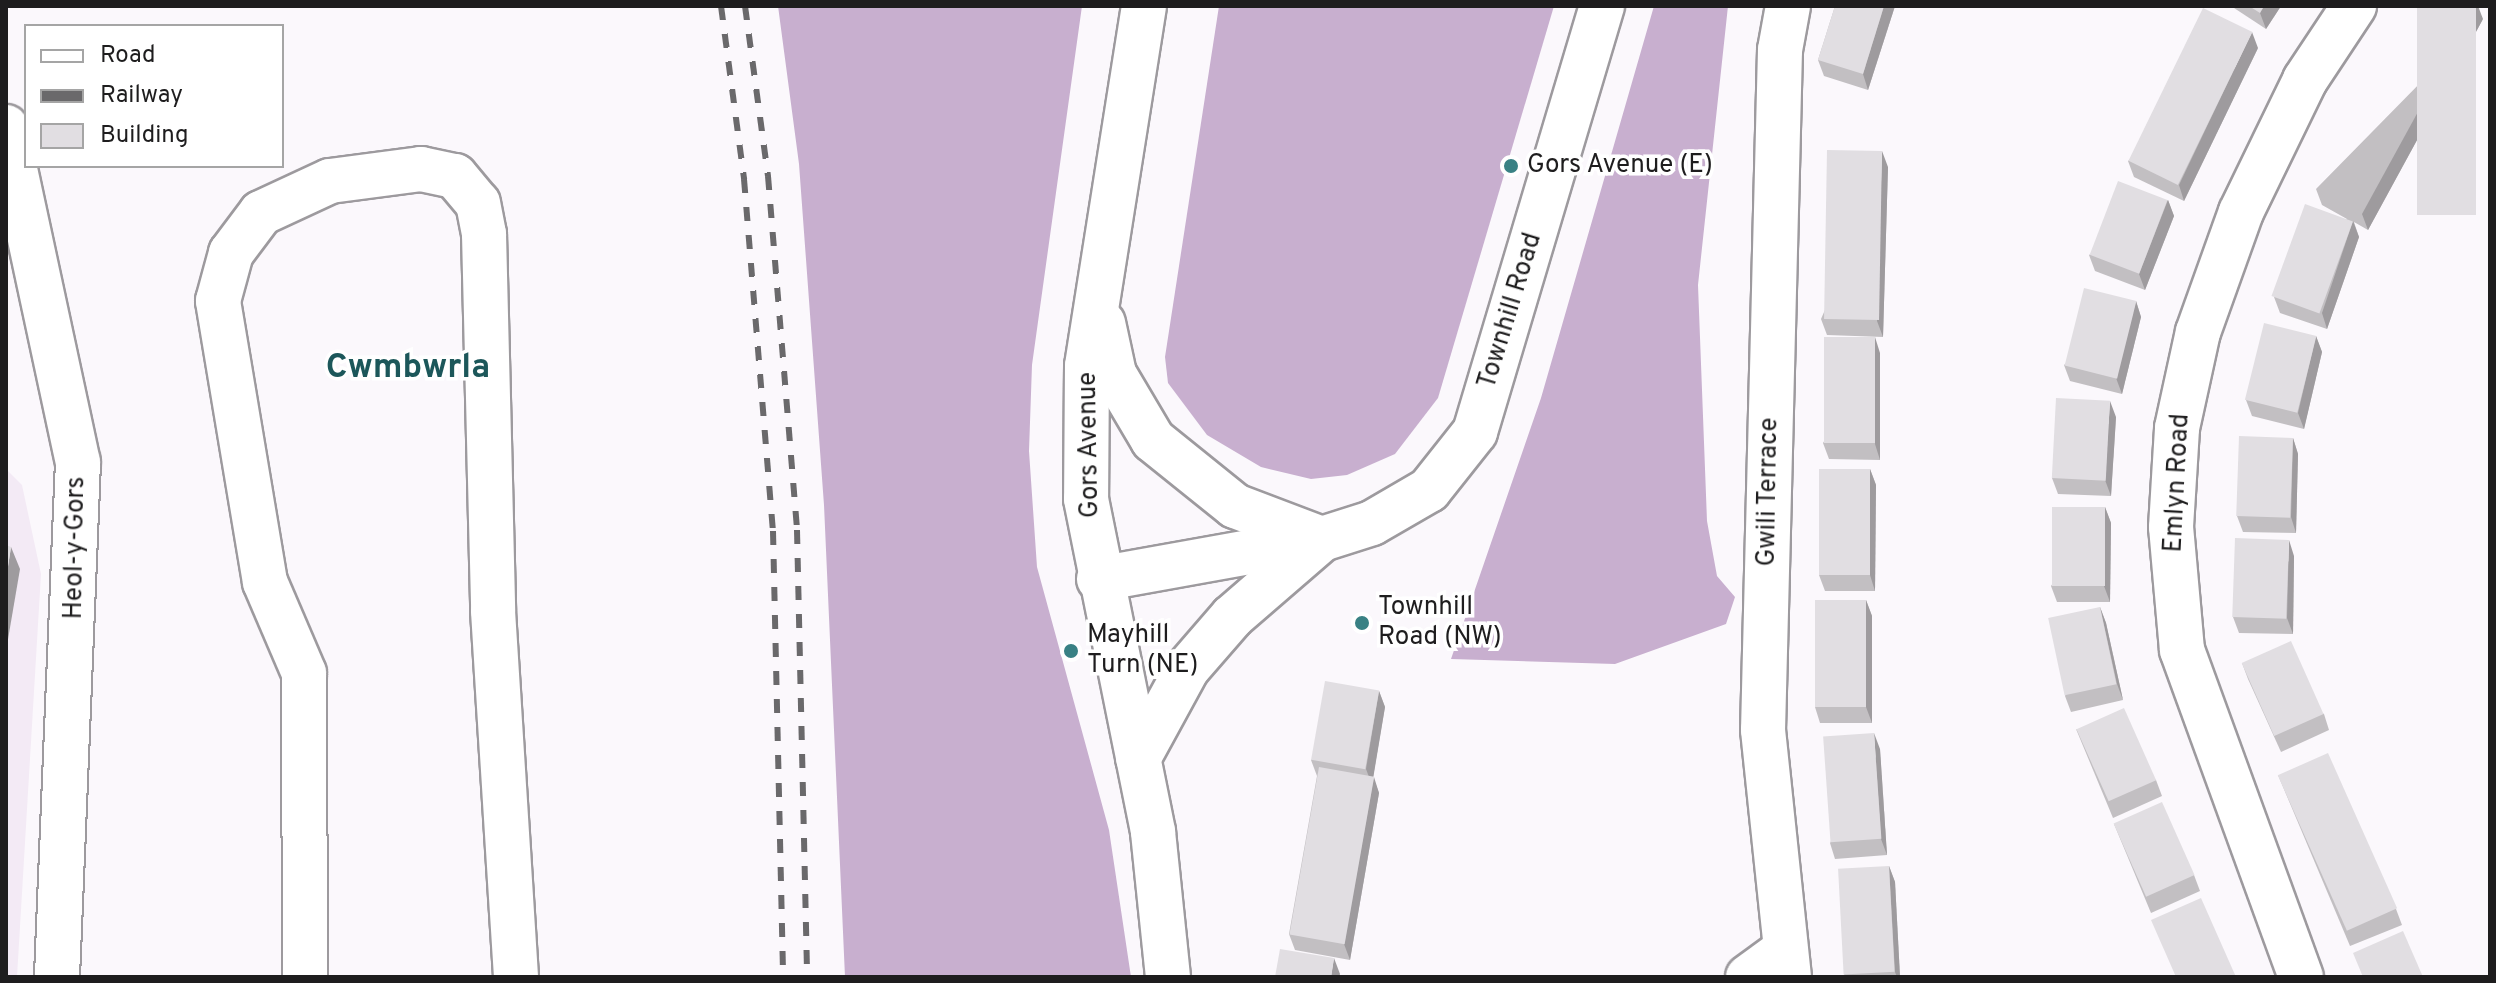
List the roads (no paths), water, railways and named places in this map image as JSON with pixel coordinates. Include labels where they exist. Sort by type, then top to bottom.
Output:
[{"type":"street","name":"Gors Avenue","points":[[1144,6],[1087,366],[1086,499],[1099,579],[1138,759],[1168,977]]},
{"type":"street","name":"Townhill Road","points":[[1099,579],[1322,539],[1372,523],[1429,490],[1475,432],[1602,6]]},
{"type":"street","name":"Gwili Terrace","points":[[1787,964],[1763,730],[1780,50],[1788,6]]},
{"type":"street","name":"Emlyn Road","points":[[2301,977],[2182,650],[2171,527],[2177,428],[2198,332],[2241,212],[2305,80],[2354,6]]},
{"type":"street","name":"Heol-y-Gors","points":[[6,127],[78,462],[64,968]]},
{"type":"street","points":[[305,977],[304,673],[265,582],[218,301],[231,253],[261,213],[330,181],[421,169],[455,176],[478,203],[484,234],[493,611],[516,977]]},
{"type":"street","points":[[1098,301],[1114,374],[1153,440],[1235,506],[1322,539]]},
{"type":"street","name":"Townhill Road","points":[[1138,759],[1187,669],[1232,617],[1322,539]]},
{"type":"street","points":[[1748,977],[1787,964]]},
{"type":"railway","points":[[721,6],[744,179],[773,531],[783,977]]},
{"type":"railway","points":[[745,6],[768,176],[797,530],[807,977]]},
{"type":"place","name":"Gors Avenue (E)","points":[[1511,166]]},
{"type":"place","name":"Townhill Road (NW)","points":[[1362,623]]},
{"type":"place","name":"Mayhill Turn (NE)","points":[[1071,651]]},
{"type":"district","name":"Cwmbwrla","points":[[408,369]]}]
